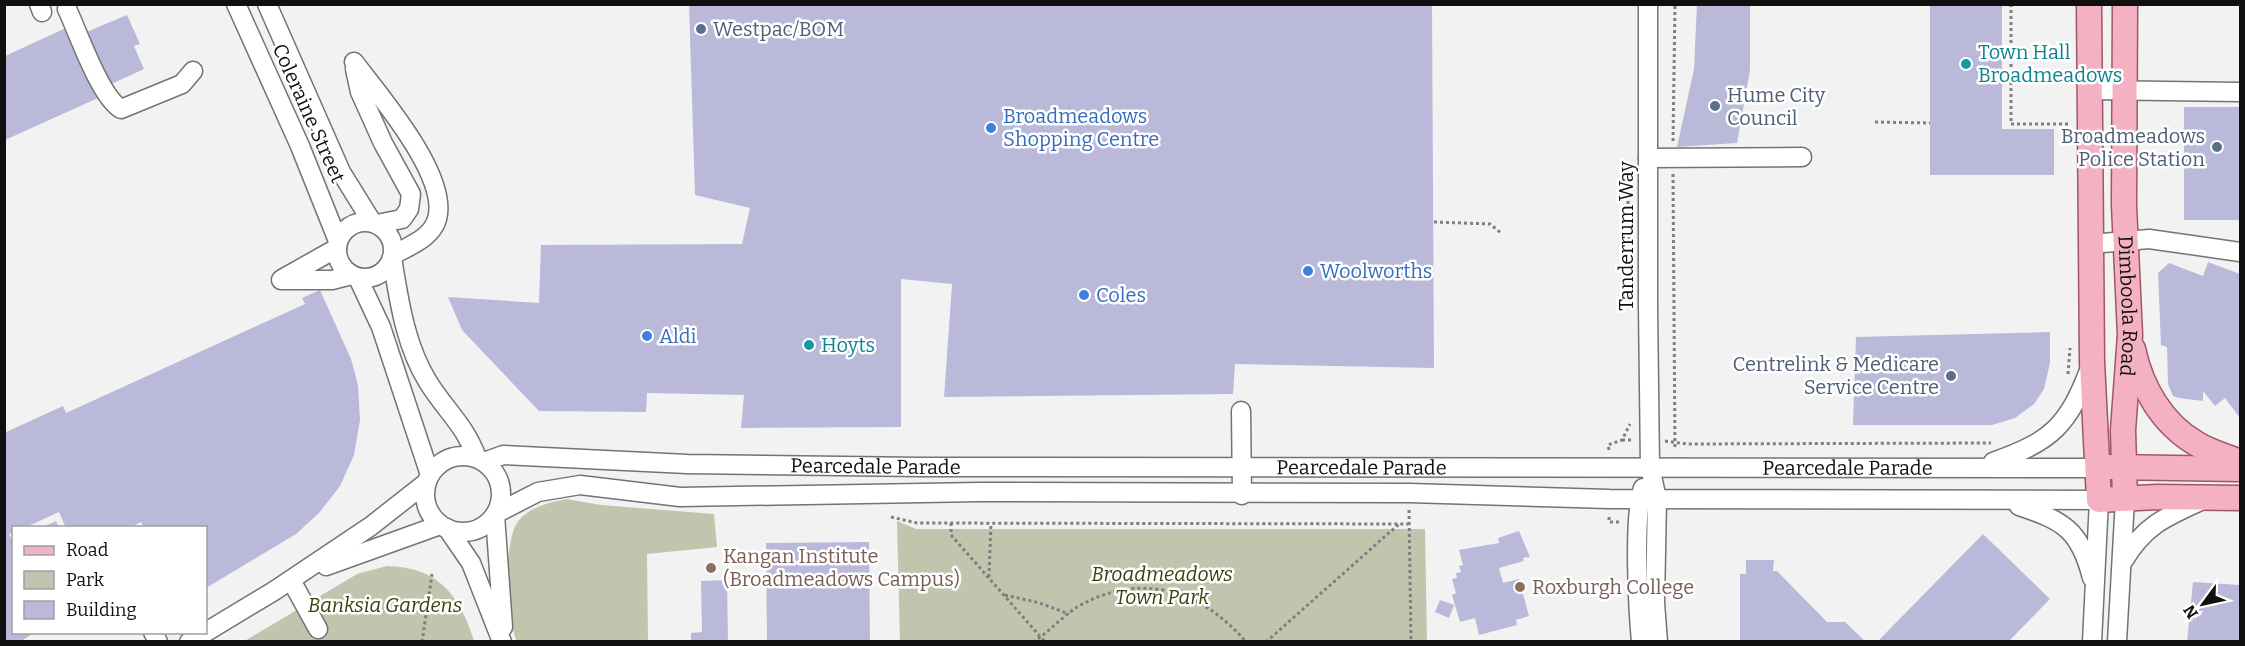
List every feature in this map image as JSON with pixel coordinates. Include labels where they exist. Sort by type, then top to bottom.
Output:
[{"type":"main road","name":"Dimboola Road","points":[[2089,4],[2092,362],[2099,500]]},
{"type":"main road","name":"Dimboola Road","points":[[2125,4],[2125,239],[2130,335],[2123,418],[2125,499]]},
{"type":"main road","points":[[2130,335],[2138,370],[2148,393],[2171,424],[2196,444],[2241,462]]},
{"type":"main road","name":"Pearcedale Parade","points":[[2097,468],[2123,466],[2241,469]]},
{"type":"main road","name":"Pearcedale Parade","points":[[2099,500],[2241,498]]},
{"type":"street","name":"Coleraine Street","points":[[236,4],[308,166],[337,244]]},
{"type":"street","name":"Coleraine Street","points":[[267,4],[341,172],[375,223]]},
{"type":"street","name":"Tanderrum Way","points":[[1648,4],[1650,467],[1648,499],[1658,642]]},
{"type":"street","points":[[68,9],[113,105],[121,109],[182,84],[193,71]]},
{"type":"street","points":[[354,62],[411,139],[423,160],[438,199],[437,219],[433,227],[416,243],[392,257],[382,273],[366,278],[355,276],[332,280],[281,280],[337,244],[348,227],[355,223],[402,219],[409,209],[411,194],[383,143],[360,92],[354,62]]},
{"type":"street","points":[[2090,90],[2241,92]]},
{"type":"street","points":[[1648,158],[1802,157]]},
{"type":"street","points":[[375,223],[388,234],[401,315],[426,380],[469,435],[481,460],[498,477],[501,487],[496,514],[503,642]]},
{"type":"street","points":[[2091,244],[2125,239],[2168,240],[2241,252]]},
{"type":"street","points":[[337,244],[340,264],[355,276],[381,327],[428,478],[427,506],[471,563],[503,642]]},
{"type":"street","points":[[1980,467],[2018,453],[2040,442],[2055,430],[2077,402],[2092,362]]},
{"type":"street","points":[[1241,411],[1242,495]]},
{"type":"street","name":"Pearcedale Parade","points":[[481,460],[503,455],[687,464],[2097,468]]},
{"type":"street","points":[[292,581],[370,526],[428,478],[439,465],[450,458],[464,456],[481,460]]},
{"type":"street","name":"Pearcedale Parade","points":[[496,514],[537,492],[580,485],[680,497],[980,492],[1409,494],[1609,499],[2008,502],[2099,500]]},
{"type":"street","points":[[2122,565],[2144,531],[2162,519],[2209,497]]},
{"type":"street","name":"Tanderrum Way","points":[[1641,642],[1639,522],[1648,499]]},
{"type":"street","name":"Dimboola Road","points":[[2117,642],[2125,499]]},
{"type":"street","name":"Dimboola Road","points":[[2092,642],[2099,500]]},
{"type":"street","points":[[2008,502],[2051,516],[2070,529],[2083,549],[2096,594]]},
{"type":"street","points":[[207,631],[292,581],[334,561],[443,527],[460,532],[473,531],[486,525],[496,514]]},
{"type":"street","points":[[292,581],[318,629]]},
{"type":"street","points":[[189,642],[202,634]]},
{"type":"path","points":[[1675,467],[1673,157],[1676,4]]},
{"type":"path","points":[[2011,4],[2011,124],[2073,124]]},
{"type":"path","points":[[2073,114],[2073,135]]},
{"type":"path","points":[[1875,122],[1930,123]]},
{"type":"path","points":[[1434,222],[1490,224],[1501,233]]},
{"type":"path","points":[[2067,379],[2070,339]]},
{"type":"path","points":[[1609,466],[1608,445],[1622,440],[1630,427],[1630,416]]},
{"type":"path","points":[[1675,441],[1687,444],[1994,443]]},
{"type":"path","points":[[1409,494],[1411,642]]},
{"type":"path","points":[[1609,499],[1609,522],[1639,522]]},
{"type":"path","points":[[891,517],[917,523],[1409,524]]},
{"type":"path","points":[[951,523],[951,535],[1045,642]]},
{"type":"path","points":[[989,577],[991,523]]},
{"type":"path","points":[[1266,642],[1399,524]]},
{"type":"path","points":[[423,642],[432,574]]},
{"type":"path","points":[[1033,642],[1084,604],[1122,589],[1140,587],[1165,590],[1206,606],[1246,642]]},
{"type":"path","points":[[1004,595],[1069,614]]},
{"type":"green space","points":[[566,499],[601,505],[714,514],[717,547],[647,554],[648,641],[517,642],[511,616],[508,582],[508,564],[513,533],[517,523],[527,513],[539,506]]},
{"type":"green space","name":"Broadmeadows Town Park","points":[[897,521],[916,529],[1425,529],[1427,641],[900,641]]},
{"type":"green space","name":"Banksia Gardens","points":[[387,566],[421,572],[434,578],[445,587],[462,610],[474,641],[243,642],[357,574]]},
{"type":"building","points":[[689,4],[1432,4],[1434,368],[1235,364],[1233,394],[944,397],[952,284],[901,279],[901,427],[741,428],[744,395],[647,393],[646,412],[539,411],[462,330],[448,297],[539,303],[541,245],[742,244],[750,208],[695,195]]},
{"type":"building","name":"Hume City Council","points":[[1697,4],[1750,5],[1750,70],[1737,143],[1677,147],[1694,69]]},
{"type":"building","name":"Town Hall Broadmeadows","points":[[1930,4],[2002,4],[2002,129],[2054,129],[2054,175],[1930,175]]},
{"type":"building","points":[[127,15],[140,44],[134,46],[144,69],[107,86],[84,33]]},
{"type":"building","points":[[66,28],[98,98],[5,140],[5,56]]},
{"type":"building","points":[[2184,107],[2240,107],[2240,220],[2184,220]]},
{"type":"building","points":[[2208,262],[2240,274],[2240,418],[2225,398],[2215,406],[2203,391],[2203,401],[2179,398],[2173,396],[2168,384],[2167,347],[2161,345],[2158,273],[2169,263],[2203,276]]},
{"type":"building","points":[[320,290],[351,359],[358,385],[360,420],[354,455],[340,486],[319,513],[296,534],[207,587],[207,526],[143,526],[141,522],[133,526],[65,526],[59,512],[28,526],[12,526],[12,533],[9,534],[12,540],[12,634],[32,634],[20,642],[4,642],[4,433],[63,406],[66,413],[305,304],[302,298]]},
{"type":"building","name":"Centrelink & Medicare Service Centre","points":[[2050,332],[2050,363],[2044,389],[2034,404],[2015,418],[1992,425],[1853,425],[1856,337]]},
{"type":"building","points":[[56,521],[58,526],[45,526]]},
{"type":"building","points":[[1519,531],[1530,557],[1499,568],[1503,583],[1519,579],[1529,616],[1516,620],[1517,625],[1479,635],[1475,618],[1460,622],[1452,595],[1456,593],[1452,579],[1457,578],[1456,573],[1461,572],[1459,566],[1463,565],[1459,550],[1499,543],[1498,538]]},
{"type":"building","points":[[1983,534],[2050,599],[2008,642],[1877,642]]},
{"type":"building","points":[[869,542],[870,642],[767,642],[766,543]]},
{"type":"building","points":[[1746,560],[1774,560],[1773,571],[1777,571],[1827,622],[1845,622],[1866,642],[1740,642],[1740,574],[1746,574]]},
{"type":"building","points":[[727,580],[728,642],[691,642],[691,633],[702,632],[701,581]]},
{"type":"building","points":[[2193,582],[2240,585],[2240,642],[2187,642]]},
{"type":"building","points":[[1440,600],[1454,605],[1449,618],[1435,612]]},
{"type":"place","name":"Westpac/BOM","points":[[701,29]]},
{"type":"place","name":"Town Hall Broadmeadows","points":[[1966,64]]},
{"type":"place","name":"Hume City Council","points":[[1715,106]]},
{"type":"place","name":"Broadmeadows Shopping Centre","points":[[991,128]]},
{"type":"place","name":"Broadmeadows Police Station","points":[[2217,147]]},
{"type":"place","name":"Woolworths","points":[[1308,271]]},
{"type":"place","name":"Coles","points":[[1084,295]]},
{"type":"place","name":"Aldi","points":[[647,336]]},
{"type":"place","name":"Hoyts","points":[[809,345]]},
{"type":"place","name":"Centrelink & Medicare Service Centre","points":[[1951,376]]},
{"type":"place","name":"Kangan Institute (Broadmeadows Campus)","points":[[711,568]]},
{"type":"place","name":"Roxburgh College","points":[[1520,587]]}]
